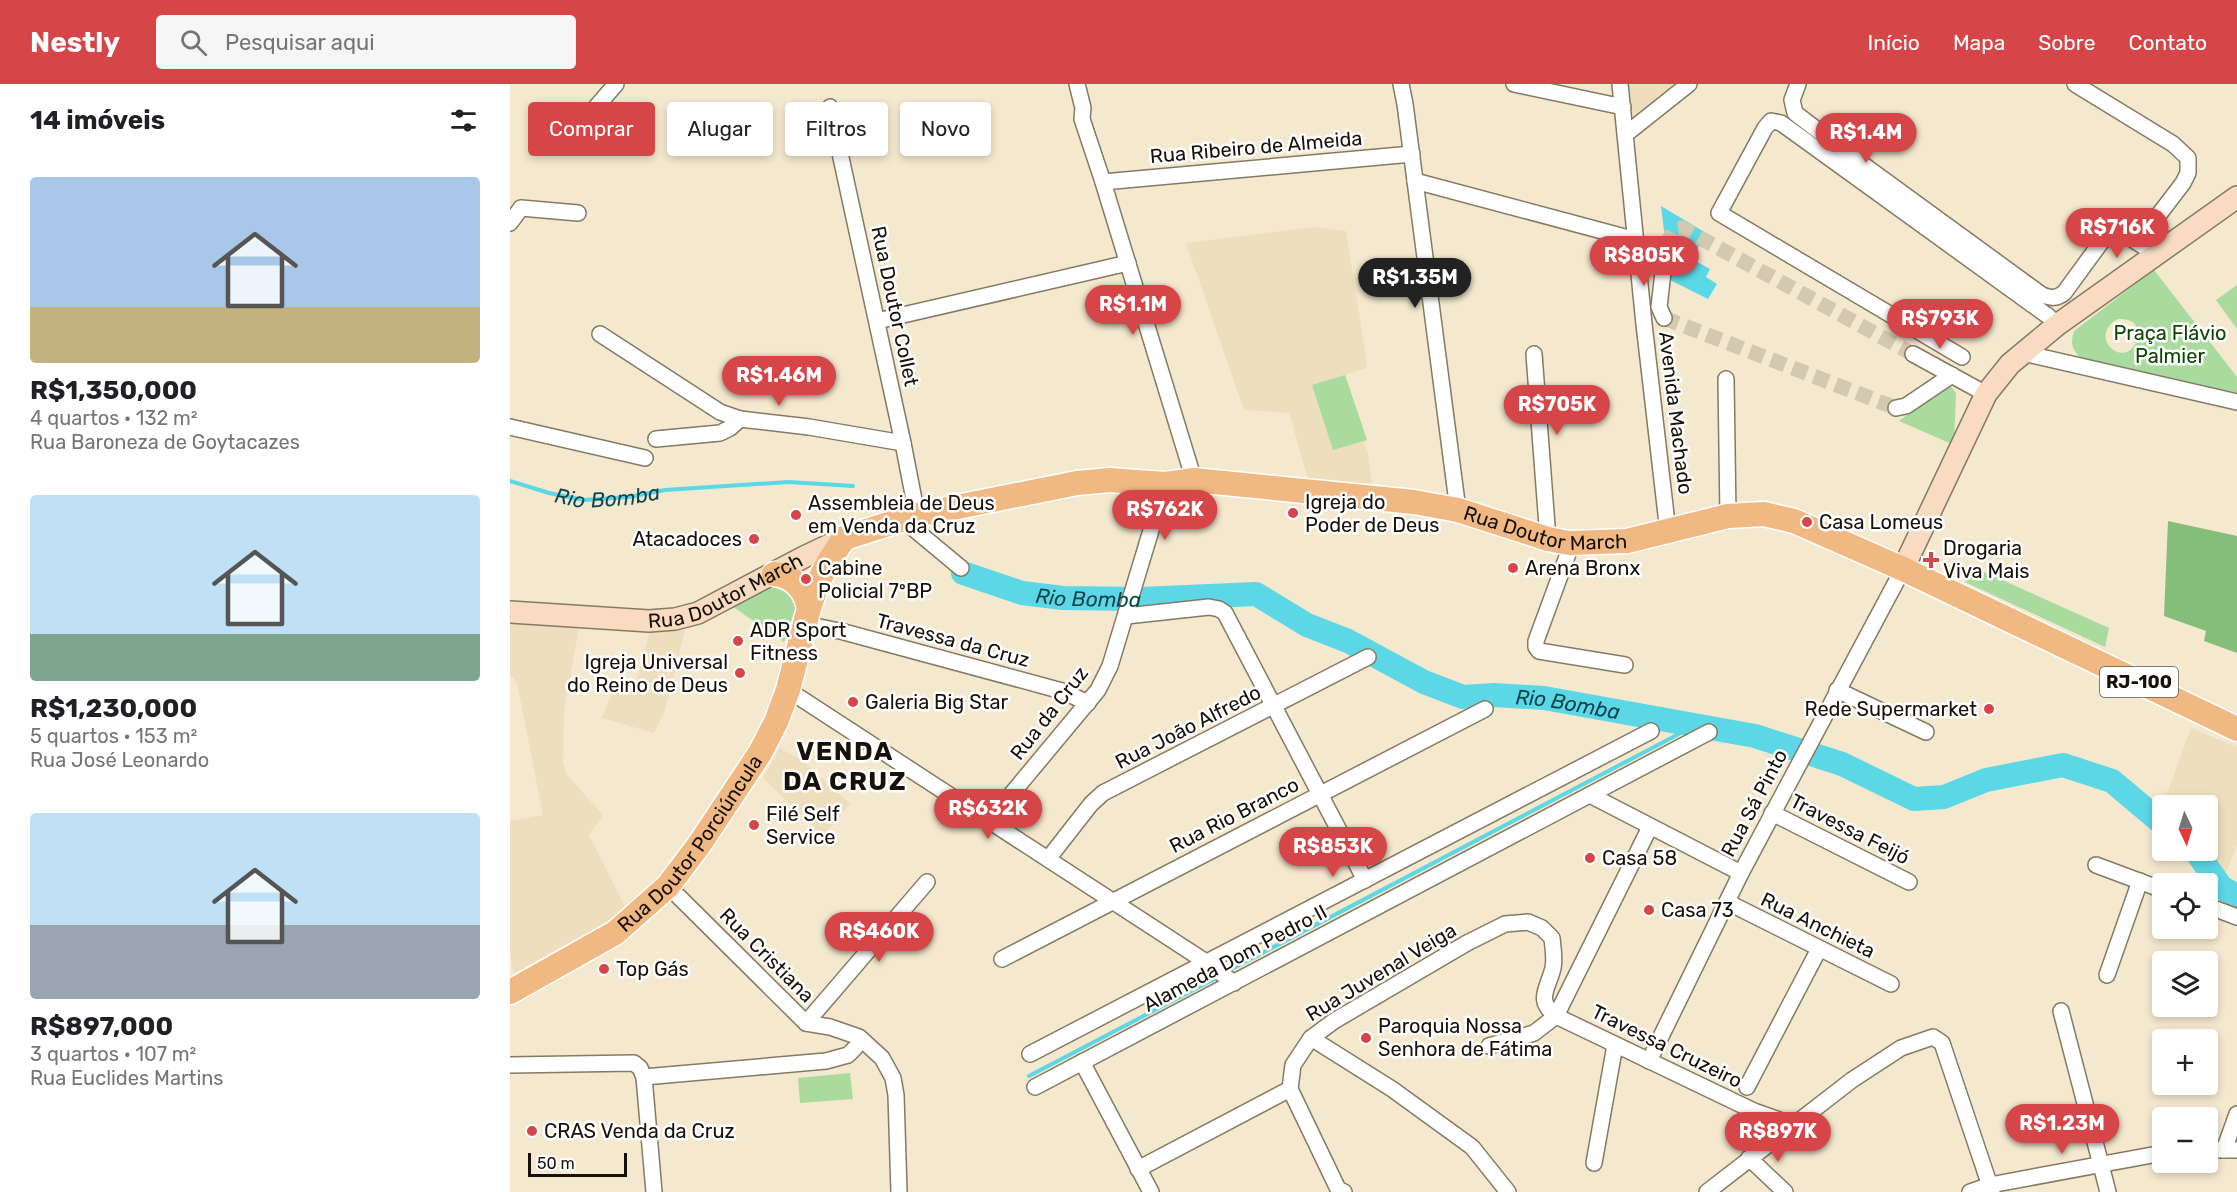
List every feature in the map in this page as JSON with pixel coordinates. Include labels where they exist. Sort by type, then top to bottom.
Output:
[{"type":"main road","points":[[1903,569],[1986,394],[2010,364],[2057,325],[2237,197]]},
{"type":"main road","name":"Rua Doutor March","points":[[510,612],[649,621],[675,619],[698,613],[844,538],[910,517],[1077,483],[1110,480],[1165,484],[1194,480],[1414,502],[1458,510],[1548,539],[1572,543],[1627,541],[1728,516],[1764,514],[1794,521],[1903,569],[2237,729]]},
{"type":"main road","name":"Rua Doutor Porciúncula","points":[[510,992],[615,933],[668,886],[699,845],[760,753],[776,722],[788,690],[807,616],[822,573],[844,538]]},
{"type":"main road","points":[[774,574],[787,576],[800,587],[807,598],[807,616]]},
{"type":"street","points":[[600,102],[616,84]]},
{"type":"street","points":[[1077,84],[1083,108],[1082,119],[1194,480]]},
{"type":"street","points":[[1401,84],[1458,510]]},
{"type":"street","points":[[1514,84],[1623,107]]},
{"type":"street","name":"Avenida Machado","points":[[1620,84],[1668,532]]},
{"type":"street","points":[[1626,134],[1689,84]]},
{"type":"street","points":[[1798,84],[1792,100],[1795,113],[2042,295],[2052,298],[2064,293],[2103,241],[2115,233],[2124,234],[2157,255]]},
{"type":"street","points":[[2075,84],[2174,144],[2188,158],[2188,173],[2183,183],[2138,242]]},
{"type":"street","points":[[1962,357],[1719,213],[1771,121],[1781,123],[2048,315],[2057,325]]},
{"type":"street","name":"Rua Ribeiro de Almeida","points":[[1103,182],[1412,154]]},
{"type":"street","name":"Rua Doutor Collet","points":[[841,156],[903,443],[910,517]]},
{"type":"street","points":[[1415,181],[1636,240]]},
{"type":"street","points":[[510,223],[521,208],[578,213]]},
{"type":"street","points":[[1664,318],[1659,307],[1666,246]]},
{"type":"street","points":[[877,321],[1128,263]]},
{"type":"street","points":[[600,334],[720,412],[740,419],[809,427],[903,443]]},
{"type":"street","points":[[2023,353],[2237,402]]},
{"type":"street","points":[[1534,354],[1548,539]]},
{"type":"street","points":[[1913,354],[1986,394]]},
{"type":"street","points":[[1896,408],[1906,406],[1953,375]]},
{"type":"street","points":[[1726,379],[1728,516]]},
{"type":"street","points":[[656,439],[720,433],[740,419]]},
{"type":"street","points":[[510,427],[645,458]]},
{"type":"street","name":"Rua da Cruz","points":[[989,821],[1098,690],[1110,666],[1165,484]]},
{"type":"street","points":[[910,517],[961,568]]},
{"type":"street","points":[[1572,543],[1536,647],[1539,651],[1625,665]]},
{"type":"street","name":"Rua Sá Pinto","points":[[1649,1061],[1741,873],[1903,569]]},
{"type":"street","points":[[1130,602],[1209,607],[1225,613],[1365,880]]},
{"type":"street","name":"Travessa da Cruz","points":[[807,616],[844,632],[1062,691],[1088,703]]},
{"type":"street","name":"Rua João Alfredo","points":[[1048,859],[1095,799],[1368,657]]},
{"type":"street","points":[[788,690],[1231,981]]},
{"type":"street","points":[[1837,690],[1926,732]]},
{"type":"street","name":"Rua Rio Branco","points":[[1002,959],[1485,709]]},
{"type":"street","name":"Alameda Dom Pedro II","points":[[1030,1054],[1211,966],[1365,880],[1651,731]]},
{"type":"street","name":"Alameda Dom Pedro II","points":[[1035,1087],[1231,981],[1709,732]]},
{"type":"street","points":[[1590,795],[1741,873]]},
{"type":"street","name":"Travessa Feijó","points":[[1772,813],[1909,882]]},
{"type":"street","points":[[1489,1047],[1534,1033],[1556,1016],[1650,827]]},
{"type":"street","points":[[2096,866],[2152,886]]},
{"type":"street","points":[[2107,975],[2140,881]]},
{"type":"street","points":[[806,1023],[927,882]]},
{"type":"street","name":"Rua Cristiana","points":[[668,886],[806,1023],[830,1027],[859,1037],[882,1058],[893,1078],[896,1095],[899,1192]]},
{"type":"street","name":"Rua Anchieta","points":[[1727,902],[1891,984]]},
{"type":"street","points":[[2218,910],[2237,917]]},
{"type":"street","name":"Rua Juvenal Veiga","points":[[1290,1089],[1293,1065],[1311,1038],[1334,1021],[1436,961],[1505,924],[1528,922],[1542,928],[1552,938],[1554,966],[1544,1000],[1547,1009],[1556,1016]]},
{"type":"street","points":[[1747,1087],[1819,949]]},
{"type":"street","points":[[2061,1011],[2108,1192]]},
{"type":"street","name":"Travessa Cruzeiro","points":[[1556,1016],[1754,1111],[1793,1125]]},
{"type":"street","points":[[1707,1192],[1852,1080],[1901,1048],[1933,1037],[1942,1043],[1991,1189]]},
{"type":"street","points":[[1311,1038],[1392,1089],[1472,1147],[1508,1192]]},
{"type":"street","points":[[1594,1163],[1615,1045]]},
{"type":"street","points":[[644,1077],[826,1061],[848,1055],[855,1048]]},
{"type":"street","points":[[1082,1062],[1150,1192]]},
{"type":"street","points":[[510,1065],[634,1063],[640,1068],[644,1077],[654,1192]]},
{"type":"street","points":[[1138,1169],[1290,1089],[1336,1191]]},
{"type":"street","points":[[2230,1150],[2237,1114]]},
{"type":"street","points":[[1970,1192],[2152,1155]]},
{"type":"street","points":[[1749,1158],[1785,1192]]},
{"type":"shaded area","points":[[1629,84],[1679,84],[1634,119],[1631,117]]},
{"type":"shaded area","points":[[1314,227],[1346,231],[1367,364],[1366,368],[1345,375],[1367,440],[1363,441],[1368,454],[1372,484],[1308,479],[1289,413],[1244,410],[1186,243]]},
{"type":"shaded area","points":[[510,622],[579,628],[564,709],[563,763],[567,775],[603,815],[589,835],[625,907],[610,920],[514,973],[510,954],[510,821],[543,815],[517,682],[510,675]]},
{"type":"shaded area","points":[[650,630],[685,630],[664,713],[654,733],[602,718],[615,685],[635,688]]},
{"type":"shaded area","points":[[2191,728],[2237,747],[2237,844],[2224,877],[2213,861],[2218,861],[2218,795],[2167,795]]},
{"type":"shaded area","points":[[780,748],[803,761],[850,804],[823,836],[763,778]]},
{"type":"green space","name":"Praça Flávio Palmier","points":[[2154,270],[2237,377],[2237,393],[2082,359],[2073,347],[2074,331]],"holes":[[[2118,319],[2130,321],[2136,326],[2137,341],[2133,348],[2126,352],[2119,352],[2107,343],[2107,331]]]},
{"type":"green space","points":[[2237,285],[2237,329],[2216,300]]},
{"type":"green space","points":[[1345,375],[1367,440],[1333,450],[1312,385]]},
{"type":"green space","points":[[1949,384],[1956,393],[1954,445],[1899,421]]},
{"type":"green space","points":[[2168,521],[2237,536],[2237,653],[2204,641],[2206,631],[2164,616]]},
{"type":"green space","points":[[1971,566],[2109,628],[2105,647],[1965,582]]},
{"type":"green space","points":[[770,583],[790,586],[797,604],[784,642],[729,604]]},
{"type":"green space","points":[[850,1073],[853,1099],[800,1103],[798,1078]]},
{"type":"water","points":[[1661,206],[1706,233],[1692,259],[1710,269],[1706,277],[1717,284],[1708,299],[1670,280]]},
{"type":"waterway","name":"Rio Bomba","points":[[510,481],[583,500],[629,497],[665,490],[789,482],[853,486]]},
{"type":"waterway","name":"Rio Bomba","points":[[963,573],[1022,593],[1063,598],[1140,599],[1256,594],[1307,625],[1348,641],[1424,682],[1463,697],[1494,695],[1544,698],[1755,736],[1842,764],[1914,799],[1944,797],[1986,780],[2063,765],[2112,781],[2152,815]]},
{"type":"waterway","points":[[1226,972],[1694,726]]},
{"type":"waterway","name":"Rio Bomba","points":[[2203,861],[2221,887],[2237,896]]},
{"type":"waterway","points":[[1029,1076],[1220,976]]},
{"type":"tunnel","points":[[1666,246],[1674,229],[1682,228],[1913,354]]},
{"type":"tunnel","points":[[1664,318],[1896,408]]},
{"type":"place","name":"Igreja do Poder de Deus","points":[[1293,513]]},
{"type":"place","name":"Assembleia de Deus em Venda da Cruz","points":[[796,515]]},
{"type":"place","name":"Casa Lomeus","points":[[1807,522]]},
{"type":"place","name":"Atacadoces","points":[[754,539]]},
{"type":"place","name":"Drogaria Viva Mais","points":[[1931,560]]},
{"type":"place","name":"Arena Bronx","points":[[1513,568]]},
{"type":"place","name":"Cabine Policial 7ºBP","points":[[806,579]]},
{"type":"place","name":"ADR Sport Fitness","points":[[738,641]]},
{"type":"place","name":"Igreja Universal do Reino de Deus","points":[[740,673]]},
{"type":"place","name":"Galeria Big Star","points":[[853,702]]},
{"type":"place","name":"Rede Supermarket","points":[[1989,709]]},
{"type":"place","name":"Filé Self Service","points":[[754,825]]},
{"type":"place","name":"Casa 58","points":[[1590,858]]},
{"type":"place","name":"Casa 73","points":[[1649,910]]},
{"type":"place","name":"Top Gás","points":[[604,969]]},
{"type":"place","name":"Paroquia Nossa Senhora de Fátima","points":[[1366,1038]]},
{"type":"place","name":"CRAS Venda da Cruz","points":[[532,1131]]},
{"type":"district","name":"VENDA DA CRUZ","points":[[845,766]]}]
